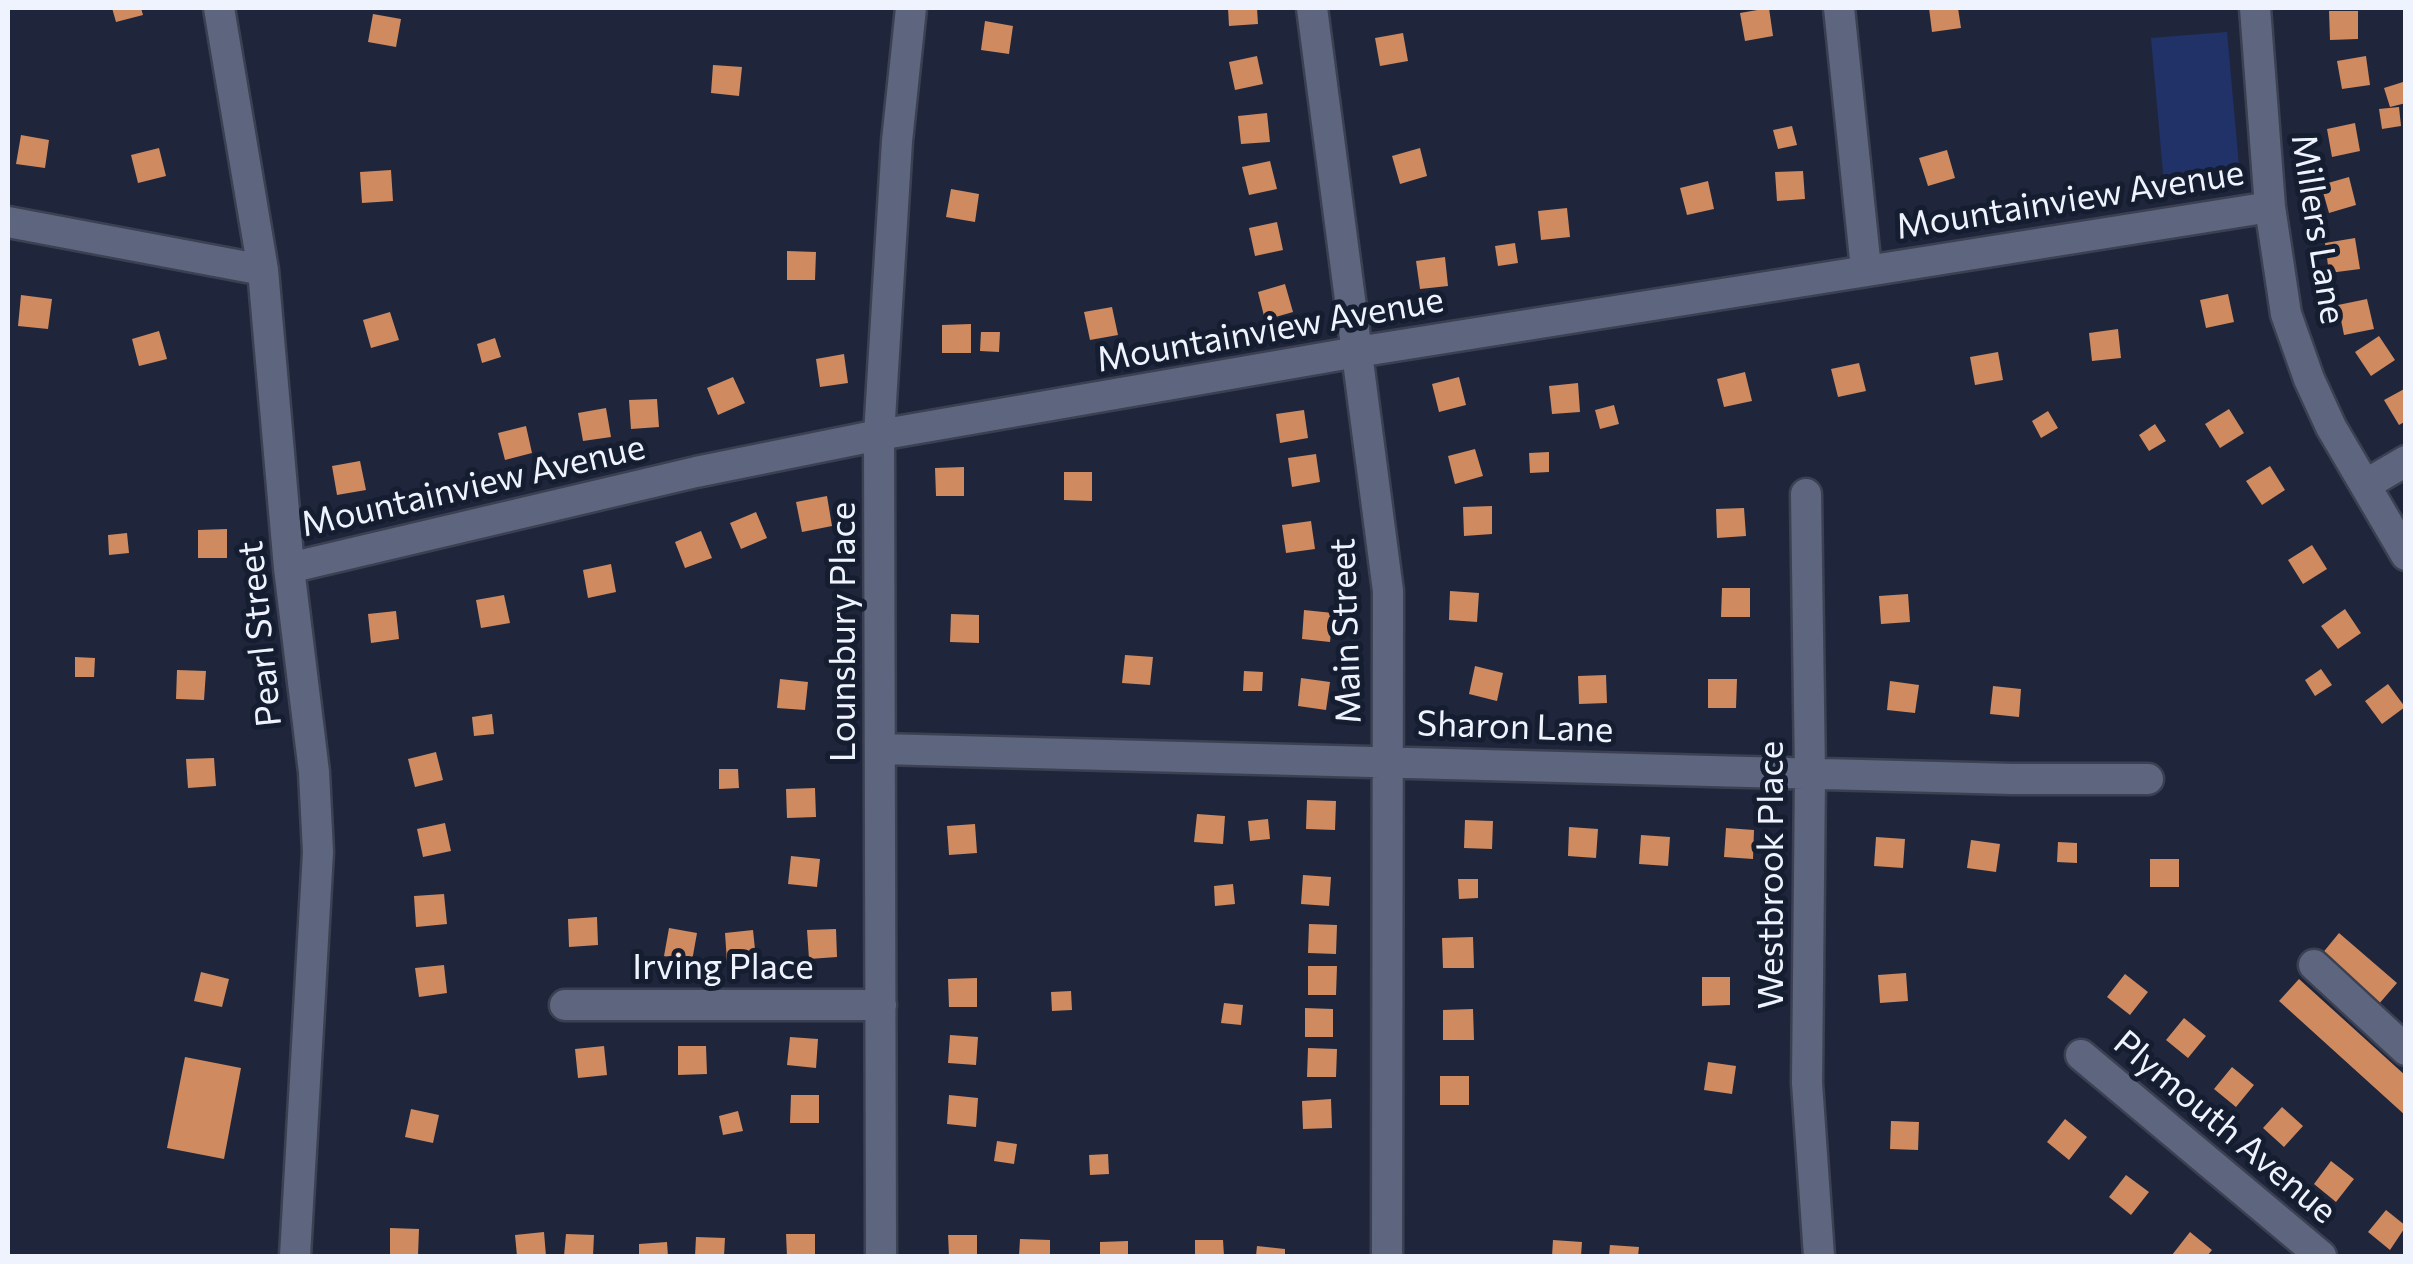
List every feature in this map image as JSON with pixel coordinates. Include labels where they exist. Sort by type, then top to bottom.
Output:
[{"type":"street","name":"Pearl Street","points":[[219,8],[263,270],[289,568],[314,772],[318,852],[294,1256]]},
{"type":"street","name":"Lounsbury Place","points":[[881,1256],[879,435],[898,141],[911,8]]},
{"type":"street","name":"Main Street","points":[[1312,8],[1386,570],[1387,1256]]},
{"type":"street","points":[[1839,8],[1866,269]]},
{"type":"street","name":"Millers Lane","points":[[2255,8],[2270,207],[2286,314],[2309,379],[2332,427],[2406,556]]},
{"type":"street","name":"Mountainview Avenue","points":[[289,568],[696,472],[879,435],[1357,352],[2270,207]]},
{"type":"street","points":[[8,222],[263,270]]},
{"type":"street","points":[[2365,485],[2406,461]]},
{"type":"street","name":"Westbrook Place","points":[[1806,494],[1810,774],[1807,1083],[1818,1256]]},
{"type":"street","name":"Sharon Lane","points":[[881,749],[2012,780],[2148,779]]},
{"type":"street","points":[[2314,965],[2406,1050]]},
{"type":"street","name":"Irving Place","points":[[565,1004],[881,1005]]},
{"type":"street","name":"Plymouth Avenue","points":[[2081,1055],[2321,1256]]},
{"type":"shaded area","points":[[2227,32],[2240,177],[2164,184],[2151,38]]},
{"type":"building","points":[[112,8],[141,8],[143,15],[116,22]]},
{"type":"building","points":[[1228,8],[1257,8],[1258,24],[1229,26]]},
{"type":"building","points":[[1769,8],[1773,36],[1745,41],[1740,13]]},
{"type":"building","points":[[1929,8],[1958,8],[1961,28],[1932,32]]},
{"type":"building","points":[[2329,11],[2358,11],[2358,39],[2330,40]]},
{"type":"building","points":[[373,14],[401,19],[396,47],[368,42]]},
{"type":"building","points":[[985,21],[1013,26],[1009,54],[981,50]]},
{"type":"building","points":[[1403,33],[1408,61],[1380,66],[1375,38]]},
{"type":"building","points":[[1257,56],[1263,84],[1235,90],[1229,62]]},
{"type":"building","points":[[2366,56],[2370,85],[2342,89],[2337,61]]},
{"type":"building","points":[[713,65],[742,67],[739,96],[711,93]]},
{"type":"building","points":[[2403,82],[2406,103],[2390,107],[2384,88]]},
{"type":"building","points":[[2399,107],[2401,126],[2382,129],[2379,109]]},
{"type":"building","points":[[1267,113],[1270,142],[1241,144],[1238,116]]},
{"type":"building","points":[[2355,123],[2360,151],[2332,157],[2327,129]]},
{"type":"building","points":[[1792,126],[1797,145],[1778,149],[1773,130]]},
{"type":"building","points":[[21,135],[49,140],[45,168],[16,164]]},
{"type":"building","points":[[159,148],[166,176],[138,183],[131,155]]},
{"type":"building","points":[[1420,148],[1427,176],[1400,184],[1392,156]]},
{"type":"building","points":[[1947,150],[1955,178],[1928,186],[1919,158]]},
{"type":"building","points":[[1270,161],[1277,189],[1249,195],[1242,167]]},
{"type":"building","points":[[391,170],[393,201],[362,203],[360,172]]},
{"type":"building","points":[[1803,171],[1805,199],[1777,201],[1775,172]]},
{"type":"building","points":[[2349,177],[2356,205],[2329,213],[2321,185]]},
{"type":"building","points":[[1708,181],[1714,209],[1687,215],[1680,188]]},
{"type":"building","points":[[951,189],[979,194],[975,222],[946,217]]},
{"type":"building","points":[[1567,208],[1570,237],[1541,240],[1538,211]]},
{"type":"building","points":[[1277,222],[1283,250],[1255,256],[1249,228]]},
{"type":"building","points":[[2355,238],[2360,269],[2329,273],[2325,243]]},
{"type":"building","points":[[1515,243],[1518,263],[1498,266],[1495,246]]},
{"type":"building","points":[[787,251],[816,252],[815,280],[787,280]]},
{"type":"building","points":[[1445,257],[1448,286],[1420,289],[1416,261]]},
{"type":"building","points":[[1285,284],[1293,312],[1265,320],[1258,292]]},
{"type":"building","points":[[2228,294],[2234,322],[2206,328],[2200,300]]},
{"type":"building","points":[[21,295],[52,299],[48,329],[18,326]]},
{"type":"building","points":[[2367,299],[2374,329],[2344,335],[2338,305]]},
{"type":"building","points":[[1112,307],[1118,335],[1090,340],[1084,312]]},
{"type":"building","points":[[390,312],[399,340],[371,348],[363,320]]},
{"type":"building","points":[[971,324],[971,353],[942,353],[942,325]]},
{"type":"building","points":[[2118,329],[2121,358],[2092,361],[2089,333]]},
{"type":"building","points":[[159,331],[167,359],[139,366],[132,339]]},
{"type":"building","points":[[981,332],[1000,332],[999,352],[980,351]]},
{"type":"building","points":[[2379,336],[2395,360],[2371,376],[2355,352]]},
{"type":"building","points":[[495,338],[501,357],[482,363],[477,344]]},
{"type":"building","points":[[1998,352],[2003,380],[1975,385],[1970,357]]},
{"type":"building","points":[[844,354],[848,383],[820,387],[816,359]]},
{"type":"building","points":[[1859,363],[1866,391],[1838,397],[1831,369]]},
{"type":"building","points":[[1745,372],[1752,401],[1724,407],[1717,379]]},
{"type":"building","points":[[733,377],[745,403],[718,415],[707,388]]},
{"type":"building","points":[[1459,377],[1466,405],[1439,412],[1432,384]]},
{"type":"building","points":[[1578,383],[1580,412],[1552,414],[1549,386]]},
{"type":"building","points":[[2406,388],[2406,421],[2399,425],[2384,400]]},
{"type":"building","points":[[657,399],[659,427],[631,429],[629,400]]},
{"type":"building","points":[[1614,405],[1619,424],[1600,429],[1595,410]]},
{"type":"building","points":[[606,408],[611,437],[583,441],[578,413]]},
{"type":"building","points":[[2229,409],[2244,433],[2220,448],[2205,424]]},
{"type":"building","points":[[1304,410],[1308,438],[1280,443],[1276,414]]},
{"type":"building","points":[[2048,411],[2058,428],[2041,438],[2032,421]]},
{"type":"building","points":[[2155,424],[2166,441],[2149,451],[2139,435]]},
{"type":"building","points":[[526,426],[532,453],[505,460],[498,433]]},
{"type":"building","points":[[1475,449],[1483,476],[1455,484],[1448,456]]},
{"type":"building","points":[[1549,452],[1549,472],[1530,473],[1529,453]]},
{"type":"building","points":[[1316,454],[1320,482],[1292,487],[1288,458]]},
{"type":"building","points":[[360,461],[366,490],[337,495],[332,466]]},
{"type":"building","points":[[2270,466],[2285,490],[2262,505],[2246,481]]},
{"type":"building","points":[[964,467],[964,496],[936,496],[935,468]]},
{"type":"building","points":[[1064,472],[1092,472],[1092,501],[1064,500]]},
{"type":"building","points":[[827,496],[832,526],[802,532],[796,502]]},
{"type":"building","points":[[1492,506],[1492,534],[1464,536],[1463,507]]},
{"type":"building","points":[[1744,508],[1746,536],[1717,538],[1716,509]]},
{"type":"building","points":[[756,512],[767,538],[741,549],[730,523]]},
{"type":"building","points":[[1311,521],[1315,549],[1286,553],[1282,525]]},
{"type":"building","points":[[227,529],[227,558],[198,558],[198,530]]},
{"type":"building","points":[[701,531],[712,558],[685,568],[675,542]]},
{"type":"building","points":[[127,533],[129,553],[109,555],[108,535]]},
{"type":"building","points":[[2312,545],[2327,569],[2303,584],[2288,560]]},
{"type":"building","points":[[611,564],[616,592],[588,598],[583,570]]},
{"type":"building","points":[[1722,588],[1750,588],[1750,617],[1721,617]]},
{"type":"building","points":[[1450,591],[1479,593],[1477,622],[1449,620]]},
{"type":"building","points":[[1908,594],[1910,622],[1881,624],[1879,596]]},
{"type":"building","points":[[504,595],[510,623],[481,628],[476,600]]},
{"type":"building","points":[[2345,609],[2361,633],[2338,649],[2321,626]]},
{"type":"building","points":[[1304,610],[1333,613],[1330,642],[1302,639]]},
{"type":"building","points":[[396,611],[399,639],[371,643],[368,614]]},
{"type":"building","points":[[951,614],[979,615],[979,643],[950,642]]},
{"type":"building","points":[[1125,655],[1153,657],[1150,685],[1122,683]]},
{"type":"building","points":[[75,657],[95,658],[94,677],[75,677]]},
{"type":"building","points":[[1475,666],[1503,673],[1497,701],[1469,694]]},
{"type":"building","points":[[2321,669],[2332,685],[2315,696],[2305,680]]},
{"type":"building","points":[[177,670],[206,671],[204,700],[176,699]]},
{"type":"building","points":[[1244,671],[1263,672],[1262,691],[1243,691]]},
{"type":"building","points":[[1606,675],[1607,703],[1579,704],[1578,676]]},
{"type":"building","points":[[1301,678],[1330,682],[1326,710],[1298,706]]},
{"type":"building","points":[[780,679],[808,682],[805,710],[777,708]]},
{"type":"building","points":[[1708,679],[1737,679],[1736,708],[1708,708]]},
{"type":"building","points":[[1890,681],[1919,685],[1915,713],[1887,710]]},
{"type":"building","points":[[2388,684],[2405,707],[2382,724],[2365,701]]},
{"type":"building","points":[[1993,686],[2021,689],[2019,717],[1990,714]]},
{"type":"building","points":[[492,714],[494,734],[474,736],[472,717]]},
{"type":"building","points":[[436,752],[443,780],[415,787],[408,759]]},
{"type":"building","points":[[214,758],[216,786],[188,788],[186,759]]},
{"type":"building","points":[[719,769],[738,769],[739,788],[719,789]]},
{"type":"building","points":[[815,788],[816,817],[787,818],[786,789]]},
{"type":"building","points":[[1307,800],[1336,801],[1335,830],[1306,829]]},
{"type":"building","points":[[1197,814],[1225,816],[1223,844],[1194,842]]},
{"type":"building","points":[[1268,819],[1270,839],[1250,841],[1248,821]]},
{"type":"building","points":[[1465,820],[1493,821],[1492,849],[1464,848]]},
{"type":"building","points":[[445,823],[451,851],[423,857],[417,829]]},
{"type":"building","points":[[975,824],[977,853],[949,855],[947,826]]},
{"type":"building","points":[[1569,827],[1598,829],[1596,858],[1568,856]]},
{"type":"building","points":[[1726,828],[1754,830],[1753,859],[1724,857]]},
{"type":"building","points":[[1641,835],[1670,837],[1668,866],[1639,864]]},
{"type":"building","points":[[1876,837],[1905,839],[1903,868],[1874,866]]},
{"type":"building","points":[[1971,840],[2000,844],[1996,872],[1967,868]]},
{"type":"building","points":[[2058,842],[2077,843],[2077,863],[2057,862]]},
{"type":"building","points":[[791,856],[820,859],[817,887],[788,884]]},
{"type":"building","points":[[2150,859],[2179,859],[2179,887],[2150,887]]},
{"type":"building","points":[[1303,875],[1331,877],[1329,906],[1301,904]]},
{"type":"building","points":[[1458,879],[1478,879],[1478,898],[1459,899]]},
{"type":"building","points":[[1233,884],[1235,904],[1215,906],[1214,886]]},
{"type":"building","points":[[444,894],[447,924],[416,927],[414,896]]},
{"type":"building","points":[[597,917],[598,945],[569,947],[568,919]]},
{"type":"building","points":[[1309,924],[1337,925],[1336,954],[1308,953]]},
{"type":"building","points":[[669,928],[697,933],[692,961],[664,956]]},
{"type":"building","points":[[836,929],[837,957],[809,959],[807,930]]},
{"type":"building","points":[[753,930],[756,959],[727,962],[725,933]]},
{"type":"building","points":[[2339,933],[2397,983],[2378,1005],[2321,955]]},
{"type":"building","points":[[1473,937],[1474,968],[1443,968],[1442,938]]},
{"type":"building","points":[[444,965],[447,993],[419,997],[415,968]]},
{"type":"building","points":[[1308,966],[1337,966],[1336,995],[1308,995]]},
{"type":"building","points":[[201,972],[229,979],[222,1007],[194,1001]]},
{"type":"building","points":[[1906,973],[1908,1001],[1880,1003],[1878,975]]},
{"type":"building","points":[[2125,974],[2148,992],[2130,1015],[2107,997]]},
{"type":"building","points":[[1702,977],[1730,977],[1730,1005],[1702,1006]]},
{"type":"building","points":[[977,978],[977,1007],[949,1007],[948,979]]},
{"type":"building","points":[[2299,979],[2406,1076],[2406,1116],[2279,1001]]},
{"type":"building","points":[[1071,991],[1072,1010],[1052,1011],[1051,992]]},
{"type":"building","points":[[1224,1003],[1243,1005],[1241,1025],[1221,1023]]},
{"type":"building","points":[[1305,1008],[1333,1009],[1333,1037],[1305,1037]]},
{"type":"building","points":[[1473,1009],[1474,1040],[1443,1040],[1443,1010]]},
{"type":"building","points":[[2184,1018],[2206,1036],[2188,1058],[2166,1040]]},
{"type":"building","points":[[950,1035],[978,1037],[976,1065],[948,1063]]},
{"type":"building","points":[[790,1037],[818,1039],[816,1068],[787,1065]]},
{"type":"building","points":[[604,1046],[607,1075],[578,1078],[575,1049]]},
{"type":"building","points":[[678,1046],[706,1046],[707,1074],[678,1075]]},
{"type":"building","points":[[1308,1048],[1337,1049],[1336,1077],[1307,1077]]},
{"type":"building","points":[[185,1057],[241,1068],[224,1159],[167,1148]]},
{"type":"building","points":[[1708,1062],[1736,1066],[1732,1094],[1704,1090]]},
{"type":"building","points":[[2232,1067],[2254,1085],[2236,1107],[2214,1089]]},
{"type":"building","points":[[1440,1076],[1469,1076],[1469,1105],[1440,1105]]},
{"type":"building","points":[[791,1095],[819,1095],[819,1123],[790,1123]]},
{"type":"building","points":[[949,1095],[978,1098],[976,1127],[947,1124]]},
{"type":"building","points":[[1331,1099],[1332,1128],[1303,1129],[1302,1101]]},
{"type":"building","points":[[2282,1107],[2303,1126],[2284,1147],[2263,1128]]},
{"type":"building","points":[[411,1109],[439,1115],[433,1143],[405,1137]]},
{"type":"building","points":[[738,1111],[743,1131],[723,1135],[719,1116]]},
{"type":"building","points":[[2065,1119],[2087,1137],[2069,1160],[2047,1142]]},
{"type":"building","points":[[1891,1121],[1919,1122],[1918,1150],[1890,1149]]},
{"type":"building","points":[[997,1141],[1017,1144],[1014,1164],[994,1161]]},
{"type":"building","points":[[1108,1154],[1109,1174],[1090,1175],[1089,1155]]},
{"type":"building","points":[[2331,1161],[2354,1179],[2336,1202],[2314,1184]]},
{"type":"building","points":[[2126,1175],[2149,1192],[2131,1215],[2109,1197]]},
{"type":"building","points":[[2386,1210],[2406,1226],[2390,1250],[2368,1232]]},
{"type":"building","points":[[390,1228],[419,1229],[418,1256],[390,1256]]},
{"type":"building","points":[[544,1232],[546,1256],[517,1256],[515,1235]]},
{"type":"building","points":[[2190,1232],[2212,1250],[2207,1256],[2172,1255]]},
{"type":"building","points":[[566,1234],[594,1235],[593,1256],[564,1256]]},
{"type":"building","points":[[786,1234],[815,1234],[815,1256],[787,1256]]},
{"type":"building","points":[[948,1235],[977,1235],[977,1256],[949,1256]]},
{"type":"building","points":[[696,1237],[725,1238],[724,1256],[695,1256]]},
{"type":"building","points":[[1020,1239],[1050,1240],[1050,1256],[1019,1256]]},
{"type":"building","points":[[1195,1240],[1223,1240],[1224,1256],[1195,1256]]},
{"type":"building","points":[[1553,1240],[1582,1242],[1581,1256],[1552,1256]]},
{"type":"building","points":[[1128,1241],[1128,1256],[1100,1256],[1100,1242]]},
{"type":"building","points":[[667,1242],[668,1256],[639,1256],[639,1244]]},
{"type":"building","points":[[1610,1245],[1639,1247],[1638,1256],[1609,1256]]},
{"type":"building","points":[[1257,1246],[1285,1249],[1285,1256],[1256,1256]]}]
